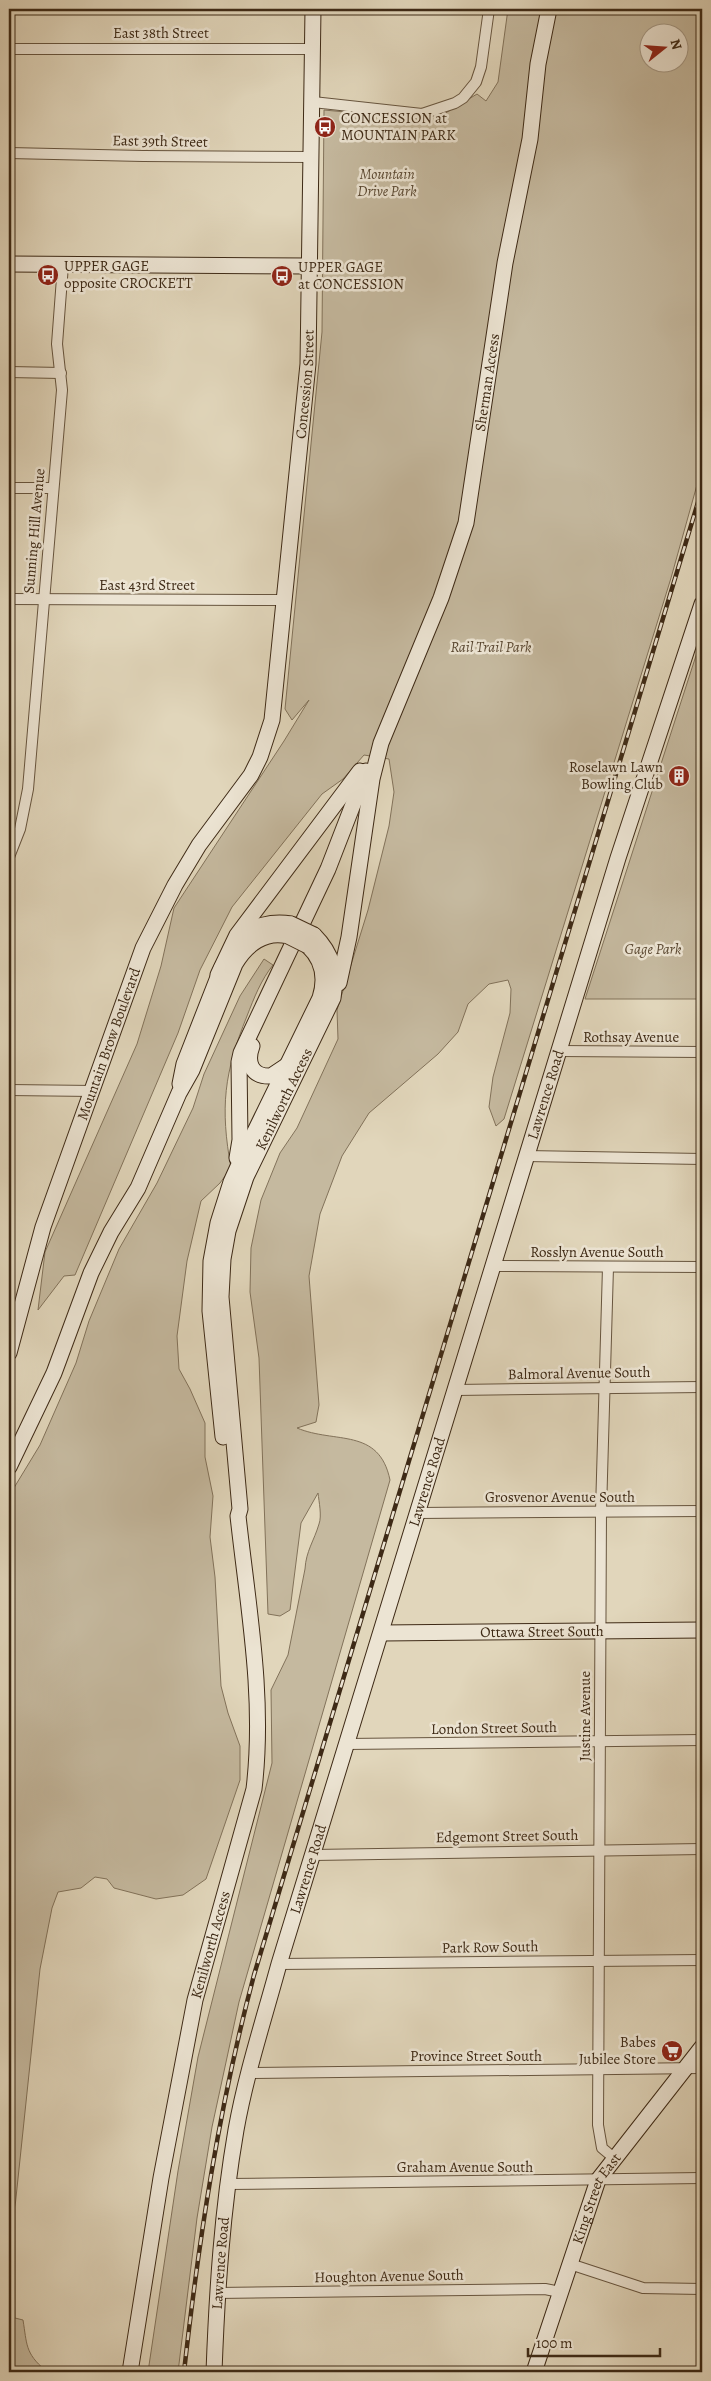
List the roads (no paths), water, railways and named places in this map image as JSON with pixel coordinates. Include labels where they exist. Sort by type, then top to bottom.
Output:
[{"type":"main road","name":"Concession Street","points":[[260,757],[272,720],[308,364],[313,9]]},
{"type":"main road","name":"Sherman Access","points":[[377,749],[441,598],[466,523],[499,298],[530,139],[538,64],[549,9]]},
{"type":"main road","points":[[9,264],[310,266]]},
{"type":"main road","name":"Lawrence Road","points":[[214,2372],[217,2292],[228,2184],[237,2128],[279,1964],[635,804],[702,604]]},
{"type":"main road","points":[[333,998],[344,965],[377,749]]},
{"type":"main road","points":[[218,975],[238,935],[377,749]]},
{"type":"main road","points":[[231,1182],[240,1149],[239,1062],[241,1053],[338,846],[377,749]]},
{"type":"main road","name":"Mountain Brow Boulevard","points":[[9,1353],[43,1227],[143,948],[175,885],[199,845],[240,791],[260,757]]},
{"type":"main road","points":[[287,1065],[275,1075],[262,1076],[253,1071],[248,1056],[333,877],[372,779]]},
{"type":"main road","name":"Kenilworth Access","points":[[130,2372],[161,2178],[195,2000],[254,1789],[259,1738],[259,1710],[238,1516],[240,1510],[221,1297],[228,1231],[246,1177],[333,998],[335,984],[334,967],[328,953],[290,930],[270,924],[246,932],[236,943],[218,975],[184,1064],[179,1093]]},
{"type":"main road","name":"Kenilworth Access","points":[[9,1467],[54,1373],[91,1273],[111,1232],[138,1188],[179,1093],[192,1070],[230,976],[242,952],[249,945],[265,937],[290,930]]},
{"type":"main road","name":"Kenilworth Access","points":[[238,1516],[234,1510],[218,1405],[210,1312],[211,1261],[218,1223],[231,1182],[323,989],[322,969],[311,941]]},
{"type":"main road","name":"Ottawa Street South","points":[[382,1633],[702,1630]]},
{"type":"main road","name":"King Street East","points":[[534,2372],[598,2180],[702,2047]]},
{"type":"street","points":[[313,102],[422,114],[454,103],[463,98],[476,82],[481,67],[489,9]]},
{"type":"street","name":"East 38th Street","points":[[9,48],[313,48]]},
{"type":"street","name":"East 39th Street","points":[[9,153],[311,157]]},
{"type":"street","name":"Sunning Hill Avenue","points":[[9,858],[20,829],[28,789],[62,390],[57,344],[63,265]]},
{"type":"street","points":[[9,372],[60,372]]},
{"type":"street","points":[[9,488],[53,488]]},
{"type":"street","name":"East 43rd Street","points":[[9,599],[285,600]]},
{"type":"street","name":"Rothsay Avenue","points":[[560,1051],[702,1052]]},
{"type":"street","points":[[9,1090],[92,1091]]},
{"type":"street","points":[[526,1156],[702,1158]]},
{"type":"street","name":"Rosslyn Avenue South","points":[[492,1266],[702,1268]]},
{"type":"street","name":"Justine Avenue","points":[[608,1267],[601,1511],[598,2136],[602,2148],[614,2158]]},
{"type":"street","name":"Balmoral Avenue South","points":[[456,1390],[702,1387]]},
{"type":"street","name":"Grosvenor Avenue South","points":[[418,1513],[702,1511]]},
{"type":"street","name":"London Street South","points":[[346,1744],[702,1740]]},
{"type":"street","name":"Edgemont Street South","points":[[313,1855],[702,1849]]},
{"type":"street","name":"Park Row South","points":[[279,1964],[702,1960]]},
{"type":"street","name":"Province Street South","points":[[250,2073],[702,2068]]},
{"type":"street","name":"Graham Avenue South","points":[[228,2184],[702,2178]]},
{"type":"street","points":[[570,2264],[643,2288],[702,2289]]},
{"type":"street","name":"Houghton Avenue South","points":[[217,2292],[535,2289],[560,2292]]},
{"type":"railway","points":[[184,2372],[196,2272],[220,2123],[254,1975],[702,489]]},
{"type":"place","name":"CONCESSION at MOUNTAIN PARK","points":[[325,127]]},
{"type":"place","name":"UPPER GAGE opposite CROCKETT","points":[[48,275]]},
{"type":"place","name":"UPPER GAGE at CONCESSION","points":[[282,276]]},
{"type":"place","name":"Roselawn Lawn Bowling Club","points":[[679,776]]},
{"type":"place","name":"Babes Jubilee Store","points":[[672,2051]]},
{"type":"park label","name":"Mountain Drive Park","points":[[387,182]]},
{"type":"park label","name":"Rail Trail Park","points":[[491,647]]},
{"type":"park label","name":"Gage Park","points":[[653,949]]}]
